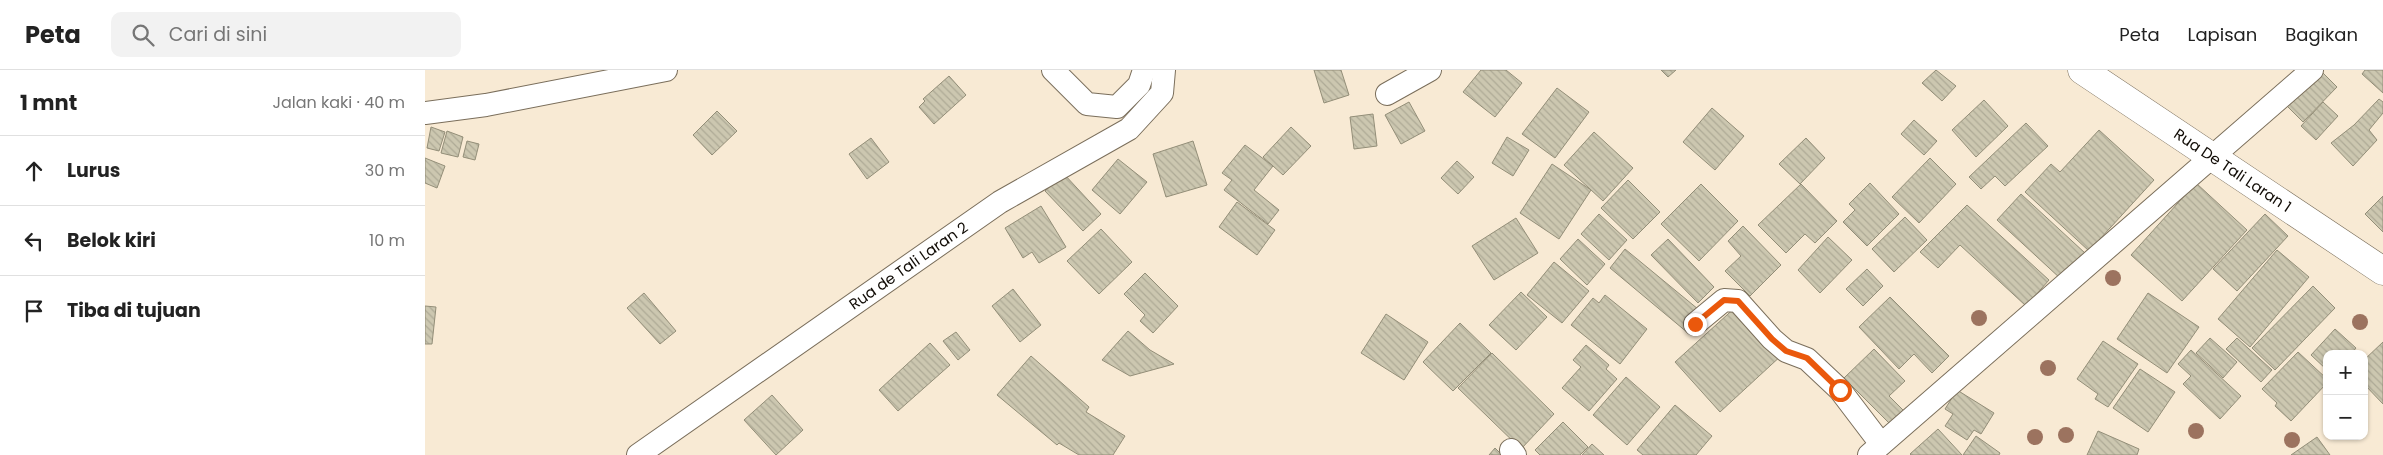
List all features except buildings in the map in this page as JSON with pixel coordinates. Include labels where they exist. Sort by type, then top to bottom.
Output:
[{"type":"main road","name":"Rua De Tali Laran 1","points":[[2082,70],[2383,271]]},
{"type":"street","points":[[425,113],[486,105],[666,70]]},
{"type":"street","points":[[1053,70],[1087,104],[1117,107],[1139,85],[1144,70]]},
{"type":"street","name":"Rua de Tali Laran 2","points":[[638,455],[1001,202],[1129,129],[1161,93],[1164,70]]},
{"type":"street","points":[[1387,94],[1430,70]]},
{"type":"street","points":[[1695,324],[1724,300],[1738,301],[1772,339],[1786,351],[1807,358],[1840,390],[1875,450],[2312,70]]},
{"type":"route","points":[[1695,324],[1724,300],[1738,301],[1772,339],[1786,351],[1807,358],[1840,390]]}]
